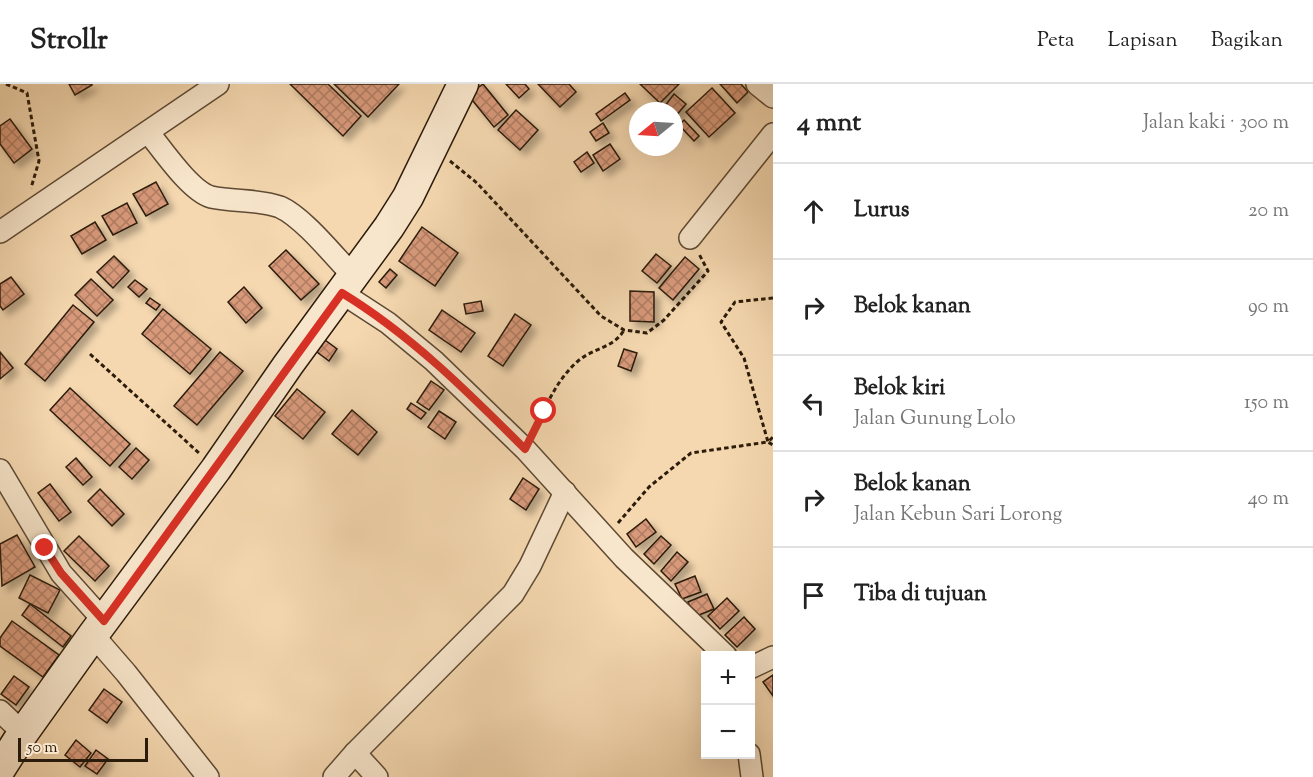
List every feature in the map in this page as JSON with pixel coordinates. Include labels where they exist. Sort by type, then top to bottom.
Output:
[{"type":"street","points":[[0,232],[218,84]]},
{"type":"street","points":[[0,769],[23,732],[216,469],[402,207],[463,84]]},
{"type":"street","points":[[148,132],[185,176],[209,196],[266,203],[281,208],[317,237],[347,285],[388,323],[418,346],[525,449],[624,558],[721,651]]},
{"type":"street","points":[[690,238],[773,134]]},
{"type":"street","points":[[0,470],[61,573],[126,673],[208,777]]},
{"type":"street","points":[[334,777],[513,594],[530,566],[565,492]]},
{"type":"street","points":[[755,666],[773,657]]},
{"type":"street","points":[[0,711],[23,732]]},
{"type":"street","points":[[355,753],[377,777]]},
{"type":"street","points":[[749,759],[752,777]]},
{"type":"path","points":[[6,84],[27,93],[39,161],[21,218]]},
{"type":"path","points":[[432,147],[477,183],[601,316],[624,330],[647,333],[664,320],[708,271],[690,238]]},
{"type":"path","points":[[773,298],[735,302],[721,322],[744,358],[768,442],[773,446]]},
{"type":"path","points":[[525,449],[560,380],[585,356],[619,339],[624,330]]},
{"type":"path","points":[[90,354],[216,469]]},
{"type":"path","points":[[618,523],[649,487],[691,453],[768,442],[773,437]]},
{"type":"building","points":[[69,84],[92,84],[92,85],[75,95]]},
{"type":"building","points":[[290,84],[328,84],[361,116],[343,136]]},
{"type":"building","points":[[334,84],[399,84],[368,117]]},
{"type":"building","points":[[483,84],[508,115],[494,127],[468,95]]},
{"type":"building","points":[[506,84],[525,84],[529,89],[519,98]]},
{"type":"building","points":[[538,84],[569,84],[576,92],[560,107]]},
{"type":"building","points":[[640,84],[679,84],[661,102]]},
{"type":"building","points":[[720,84],[741,84],[748,92],[737,103]]},
{"type":"building","points":[[712,88],[735,113],[709,137],[686,112]]},
{"type":"building","points":[[625,93],[630,100],[601,121],[596,114]]},
{"type":"building","points":[[674,94],[686,104],[683,108],[683,102],[668,102]]},
{"type":"building","points":[[516,110],[538,130],[520,150],[498,130]]},
{"type":"building","points":[[10,119],[32,149],[14,163],[0,144],[0,126]]},
{"type":"building","points":[[683,121],[699,136],[694,141],[683,129]]},
{"type":"building","points":[[603,123],[609,133],[596,141],[590,132]]},
{"type":"building","points":[[610,144],[620,159],[603,171],[593,155]]},
{"type":"building","points":[[587,152],[594,163],[581,172],[574,162]]},
{"type":"building","points":[[156,182],[168,204],[146,216],[133,194]]},
{"type":"building","points":[[127,203],[137,223],[113,235],[102,216]]},
{"type":"building","points":[[95,222],[106,240],[82,254],[71,236]]},
{"type":"building","points":[[422,227],[458,253],[435,286],[399,261]]},
{"type":"building","points":[[286,250],[319,284],[301,300],[269,266]]},
{"type":"building","points":[[656,254],[671,266],[657,283],[642,271]]},
{"type":"building","points":[[114,256],[129,271],[113,288],[97,272]]},
{"type":"building","points":[[685,257],[699,269],[673,300],[659,288]]},
{"type":"building","points":[[390,269],[397,275],[386,288],[379,282]]},
{"type":"building","points":[[11,277],[24,294],[3,310],[0,306],[0,284]]},
{"type":"building","points":[[91,279],[113,300],[97,316],[75,295]]},
{"type":"building","points":[[135,280],[147,289],[139,297],[128,287]]},
{"type":"building","points":[[244,287],[262,308],[246,323],[228,302]]},
{"type":"building","points":[[630,291],[654,292],[654,322],[630,321]]},
{"type":"building","points":[[150,298],[160,305],[156,310],[146,303]]},
{"type":"building","points":[[481,301],[483,311],[466,314],[464,304]]},
{"type":"building","points":[[73,305],[94,322],[45,381],[25,364]]},
{"type":"building","points":[[163,309],[211,349],[190,374],[142,334]]},
{"type":"building","points":[[442,310],[475,333],[461,352],[429,330]]},
{"type":"building","points":[[515,314],[531,325],[503,366],[488,356]]},
{"type":"building","points":[[325,340],[337,349],[329,361],[317,352]]},
{"type":"building","points":[[624,349],[637,353],[631,371],[618,366]]},
{"type":"building","points":[[0,352],[13,368],[0,379]]},
{"type":"building","points":[[220,352],[243,371],[197,425],[174,406]]},
{"type":"building","points":[[431,381],[444,390],[429,410],[417,402]]},
{"type":"building","points":[[70,388],[130,444],[110,466],[50,410]]},
{"type":"building","points":[[297,389],[325,412],[303,439],[275,416]]},
{"type":"building","points":[[411,403],[426,413],[421,419],[407,409]]},
{"type":"building","points":[[352,410],[377,432],[358,455],[332,434]]},
{"type":"building","points":[[439,411],[456,422],[445,439],[428,427]]},
{"type":"building","points":[[136,448],[149,460],[132,479],[119,467]]},
{"type":"building","points":[[76,458],[92,477],[83,485],[66,467]]},
{"type":"building","points":[[523,478],[539,489],[526,510],[510,499]]},
{"type":"building","points":[[50,484],[71,512],[59,521],[38,493]]},
{"type":"building","points":[[100,489],[124,514],[112,526],[88,501]]},
{"type":"building","points":[[646,519],[656,532],[636,547],[627,534]]},
{"type":"building","points":[[17,535],[35,567],[2,586],[0,544]]},
{"type":"building","points":[[79,536],[109,566],[95,581],[64,551]]},
{"type":"building","points":[[661,536],[671,545],[654,564],[644,554]]},
{"type":"building","points":[[677,552],[688,562],[671,581],[661,571]]},
{"type":"building","points":[[30,575],[60,590],[48,613],[19,598]]},
{"type":"building","points":[[695,576],[701,592],[682,599],[675,584]]},
{"type":"building","points":[[707,594],[714,609],[694,617],[688,602]]},
{"type":"building","points":[[727,598],[739,611],[720,629],[708,616]]},
{"type":"building","points":[[30,604],[71,636],[63,647],[22,615]]},
{"type":"building","points":[[744,617],[755,629],[737,647],[725,635]]},
{"type":"building","points":[[12,621],[59,655],[43,677],[0,646],[0,638]]},
{"type":"building","points":[[773,675],[773,696],[763,682]]},
{"type":"building","points":[[14,676],[29,687],[16,705],[1,694]]},
{"type":"building","points":[[104,689],[122,702],[107,723],[89,710]]},
{"type":"building","points":[[76,740],[91,753],[80,767],[65,755]]},
{"type":"building","points":[[96,750],[108,759],[97,774],[85,766]]},
{"type":"route","points":[[45,548],[61,573],[104,621],[342,293],[366,307],[418,346],[525,449],[544,411]]}]
